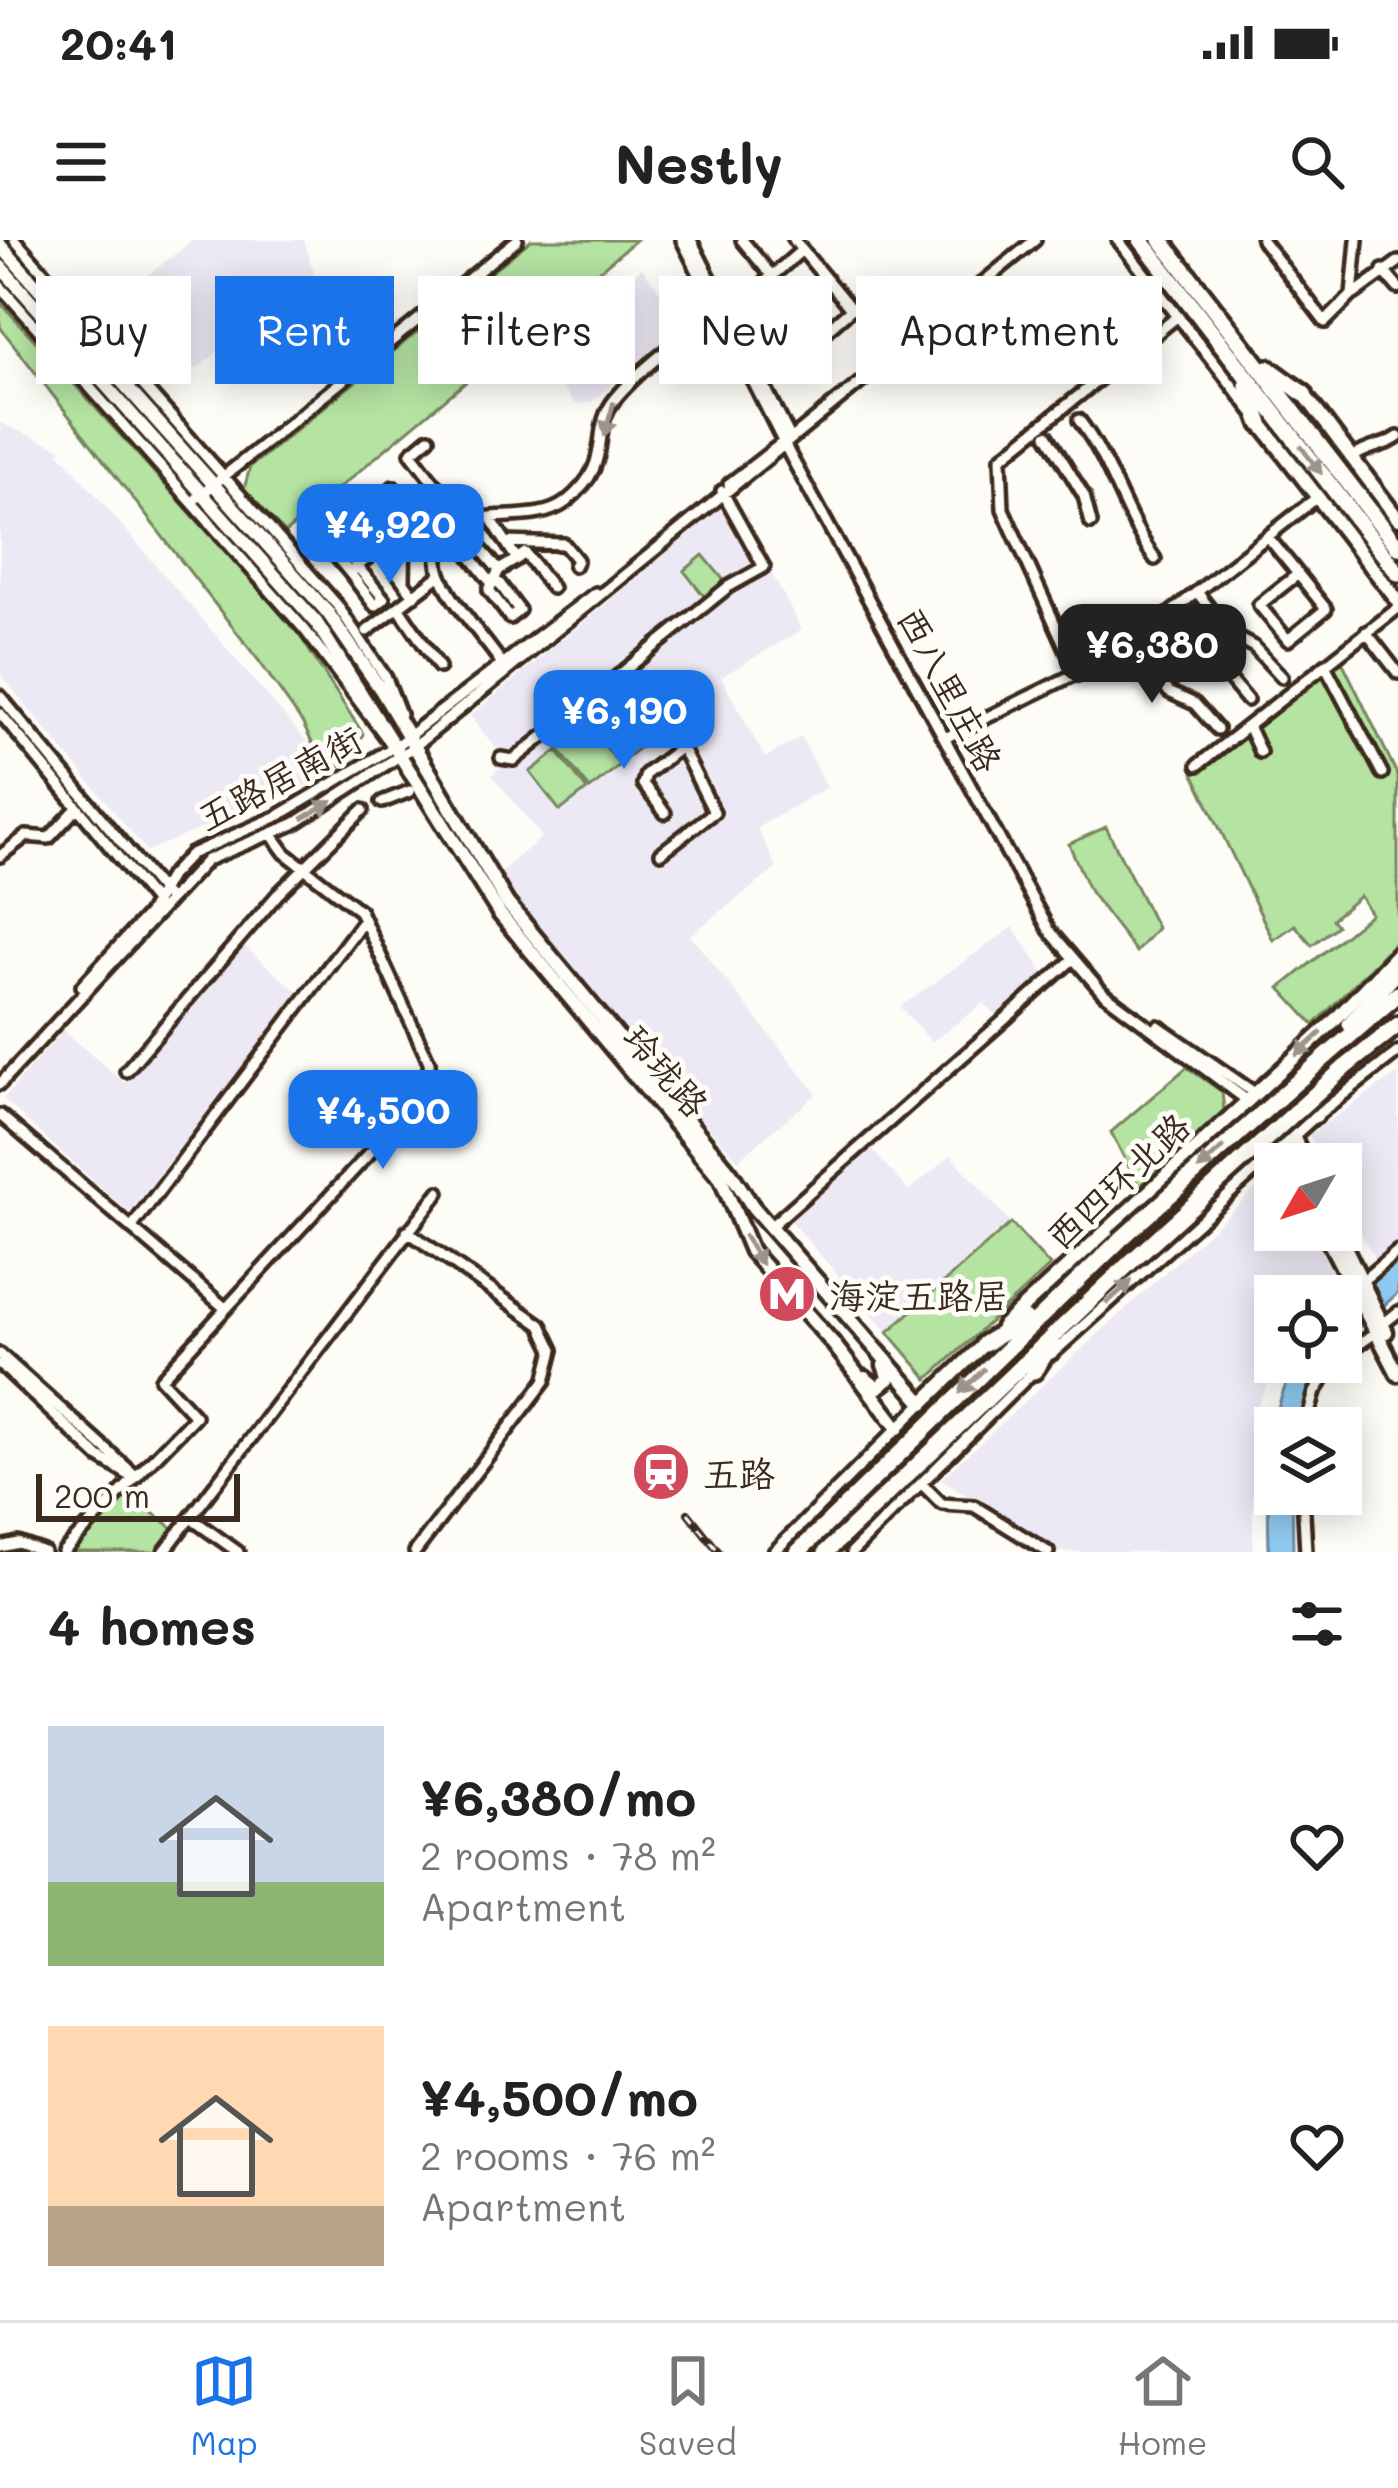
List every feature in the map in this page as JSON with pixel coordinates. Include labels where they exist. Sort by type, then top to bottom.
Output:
[{"type":"highway","points":[[1141,240],[1398,547]]},
{"type":"highway","points":[[1161,240],[1398,573]]},
{"type":"highway","points":[[1246,361],[1304,394]]},
{"type":"highway","points":[[1246,361],[1261,424]]},
{"type":"highway","points":[[1316,1063],[1398,970]]},
{"type":"highway","points":[[1316,1063],[1398,994]]},
{"type":"highway","name":"西四环北路","points":[[826,1552],[1136,1257],[1344,1068],[1398,1029]]},
{"type":"highway","name":"西四环北路","points":[[798,1552],[1052,1301],[1316,1063]]},
{"type":"highway","points":[[984,1344],[1052,1301]]},
{"type":"highway","points":[[1034,1371],[1071,1317]]},
{"type":"main road","name":"玲珑路","points":[[0,245],[316,622],[406,745],[507,902],[770,1227],[923,1403]]},
{"type":"main road","name":"玲珑路","points":[[0,266],[208,489]]},
{"type":"main road","points":[[1304,394],[1398,519]]},
{"type":"main road","points":[[1261,424],[1398,604]]},
{"type":"main road","name":"玲珑路","points":[[406,745],[499,913],[721,1179],[751,1252],[832,1342],[898,1428]]},
{"type":"main road","name":"西四环北路","points":[[923,1403],[1278,1073],[1398,953]]},
{"type":"main road","points":[[1278,1073],[1316,1116]]},
{"type":"main road","points":[[1252,1097],[1296,1143]]},
{"type":"main road","points":[[1252,1097],[1272,1143]]},
{"type":"main road","points":[[1236,1112],[1268,1143]]},
{"type":"main road","points":[[1362,1284],[1398,1374]]},
{"type":"main road","points":[[1379,1325],[1398,1355]]},
{"type":"main road","points":[[832,1342],[877,1388],[889,1379],[873,1346]]},
{"type":"street","name":"玲珑路","points":[[15,240],[208,489]]},
{"type":"street","points":[[208,489],[518,240]]},
{"type":"street","name":"西八里庄路","points":[[687,240],[706,276]]},
{"type":"street","points":[[742,240],[771,276]]},
{"type":"street","points":[[794,240],[824,276]]},
{"type":"street","points":[[406,745],[1035,240]]},
{"type":"street","points":[[1118,240],[1261,424]]},
{"type":"street","points":[[1262,240],[1325,322],[1352,295],[1398,262]]},
{"type":"street","points":[[1352,295],[1357,240]]},
{"type":"street","points":[[773,276],[802,250]]},
{"type":"street","points":[[1383,270],[1398,288]]},
{"type":"street","name":"玲珑路","points":[[0,286],[208,489],[337,605],[386,678],[406,745]]},
{"type":"street","points":[[832,286],[851,309],[832,325]]},
{"type":"street","points":[[1078,675],[1003,509],[1001,458],[1178,316]]},
{"type":"street","points":[[504,667],[439,576],[438,556],[451,529],[457,521],[561,506],[590,480],[614,400],[659,364]]},
{"type":"street","name":"西八里庄路","points":[[761,384],[836,542],[949,735],[1039,914],[1073,959],[1126,1006],[1252,1097]]},
{"type":"street","points":[[1079,420],[1103,452],[1118,501],[1155,559]]},
{"type":"street","points":[[1047,435],[1084,496],[1091,524]]},
{"type":"street","points":[[1352,458],[1371,444],[1390,444],[1398,437]]},
{"type":"street","points":[[429,438],[411,453],[448,501],[486,518],[517,559]]},
{"type":"street","points":[[386,494],[393,487],[407,510],[404,581]]},
{"type":"street","points":[[406,745],[723,493]]},
{"type":"street","points":[[501,758],[514,760],[728,587],[764,567],[723,493]]},
{"type":"street","points":[[949,735],[1078,675],[1131,644],[1315,499]]},
{"type":"street","points":[[448,501],[451,529]]},
{"type":"street","points":[[361,511],[414,596]]},
{"type":"street","points":[[353,570],[405,526]]},
{"type":"street","points":[[1268,537],[1298,574],[1326,609],[1288,640],[1259,605],[1298,574]]},
{"type":"street","points":[[507,542],[564,544],[577,560],[574,566]]},
{"type":"street","points":[[499,570],[480,548],[470,556],[494,581],[499,570],[525,554],[552,588]]},
{"type":"street","points":[[368,632],[439,576]]},
{"type":"street","points":[[1197,592],[1229,634],[1254,647],[1282,677]]},
{"type":"street","points":[[1198,765],[1398,604]]},
{"type":"street","points":[[399,608],[440,667]]},
{"type":"street","points":[[1165,617],[1195,658],[1227,676],[1247,700]]},
{"type":"street","points":[[1366,632],[1398,673]]},
{"type":"street","points":[[1131,644],[1169,692],[1195,704],[1216,729]]},
{"type":"street","points":[[1325,664],[1382,773]]},
{"type":"street","points":[[627,673],[681,747],[714,812],[661,853]]},
{"type":"street","points":[[0,696],[162,900]]},
{"type":"street","points":[[0,712],[77,808],[162,900]]},
{"type":"street","points":[[1248,725],[1260,752]]},
{"type":"street","name":"五路居南街","points":[[0,1080],[162,900],[206,860],[272,835],[406,745]]},
{"type":"street","name":"五路居南街","points":[[162,900],[200,848],[278,816],[406,745]]},
{"type":"street","points":[[665,813],[644,784],[646,774],[681,747]]},
{"type":"street","points":[[382,802],[410,791]]},
{"type":"street","points":[[0,856],[26,836],[49,838],[77,808]]},
{"type":"street","points":[[126,1071],[304,868],[363,810]]},
{"type":"street","points":[[63,1552],[195,1416],[161,1379],[342,1185],[430,1078],[429,1062],[360,911],[304,868],[272,835]]},
{"type":"street","points":[[131,1228],[364,921]]},
{"type":"street","points":[[770,1227],[1073,959]]},
{"type":"street","points":[[1285,1143],[1398,1052]]},
{"type":"street","points":[[0,1115],[225,1308]]},
{"type":"street","points":[[852,1552],[1034,1371],[1254,1171]]},
{"type":"street","points":[[164,1552],[439,1192]]},
{"type":"street","points":[[407,1232],[541,1325],[553,1350],[545,1381],[415,1552]]},
{"type":"street","points":[[1362,1284],[1398,1251]]},
{"type":"street","points":[[1362,1339],[1398,1312]]},
{"type":"street","points":[[0,1354],[137,1478]]},
{"type":"street","points":[[0,1364],[99,1457],[122,1476],[137,1478]]},
{"type":"street","name":"西四环北路","points":[[774,1552],[923,1403]]},
{"type":"street","points":[[922,1484],[942,1504],[974,1505],[1048,1552]]},
{"type":"street","points":[[1304,1515],[1306,1552]]},
{"type":"street","points":[[192,1519],[238,1552]]},
{"type":"street","points":[[0,1547],[18,1543],[44,1552]]},
{"type":"shaded area","points":[[193,240],[304,240],[315,276],[215,276],[215,354],[196,369],[191,362],[191,276],[147,276]]},
{"type":"shaded area","points":[[642,268],[659,291],[659,346],[635,366],[635,276]]},
{"type":"shaded area","points":[[559,384],[613,384],[590,403],[575,404]]},
{"type":"shaded area","points":[[0,423],[62,449],[59,452],[324,762],[321,779],[147,851],[0,674]]},
{"type":"shaded area","points":[[732,499],[802,630],[721,677],[765,758],[801,737],[827,787],[757,828],[777,868],[690,935],[817,1094],[738,1160],[607,1014],[497,875],[542,837],[492,775],[507,762],[470,716]]},
{"type":"shaded area","points":[[1013,927],[1045,974],[998,1018],[984,1003],[932,1042],[900,1007]]},
{"type":"shaded area","points":[[243,945],[299,993],[129,1213],[3,1099],[63,1030],[124,1083]]},
{"type":"shaded area","points":[[1398,1073],[1398,1245],[1377,1263],[1362,1235],[1362,1143],[1313,1143],[1309,1135]]},
{"type":"shaded area","points":[[867,1144],[909,1191],[951,1155],[1011,1223],[888,1332],[786,1216]]},
{"type":"shaded area","points":[[1254,1190],[1254,1251],[1321,1251],[1333,1275],[1254,1275],[1254,1383],[1268,1383],[1253,1414],[1253,1552],[1056,1552],[941,1479]]},
{"type":"green space","points":[[531,240],[636,240],[593,276],[486,276]]},
{"type":"green space","points":[[0,302],[36,342],[36,373],[0,327]]},
{"type":"green space","points":[[418,331],[418,384],[463,384],[285,533],[244,489],[250,467],[353,384],[394,384],[394,351]]},
{"type":"green space","points":[[44,384],[74,384],[296,630],[363,734],[353,757],[327,774],[303,724]]},
{"type":"green space","points":[[703,555],[727,584],[707,600],[684,571]]},
{"type":"green space","points":[[1341,659],[1398,776],[1398,939],[1314,1025],[1280,988],[1371,914],[1360,896],[1332,919],[1337,926],[1312,945],[1295,925],[1273,940],[1193,773]]},
{"type":"green space","points":[[615,706],[644,744],[621,762],[602,737],[607,732],[601,736],[591,724]]},
{"type":"green space","points":[[588,724],[620,765],[590,789],[558,749]]},
{"type":"green space","points":[[557,751],[587,790],[560,811],[530,772]]},
{"type":"green space","points":[[1106,827],[1157,928],[1136,952],[1090,892],[1069,844]]},
{"type":"green space","points":[[1187,1067],[1222,1092],[1224,1110],[1139,1187],[1111,1132]]},
{"type":"green space","points":[[1011,1223],[1050,1266],[928,1379],[888,1332]]},
{"type":"green space","points":[[128,1495],[176,1530],[157,1552],[68,1552]]},
{"type":"water","points":[[1398,1261],[1398,1293],[1362,1325],[1362,1291]]},
{"type":"water","points":[[1317,1383],[1308,1407],[1278,1407],[1286,1384]]},
{"type":"water","points":[[1268,1515],[1292,1515],[1293,1552],[1269,1552]]},
{"type":"railway","points":[[688,1513],[719,1552]]},
{"type":"place","name":"海淀五路居","points":[[787,1294]]},
{"type":"place","name":"五路","points":[[661,1472]]}]
